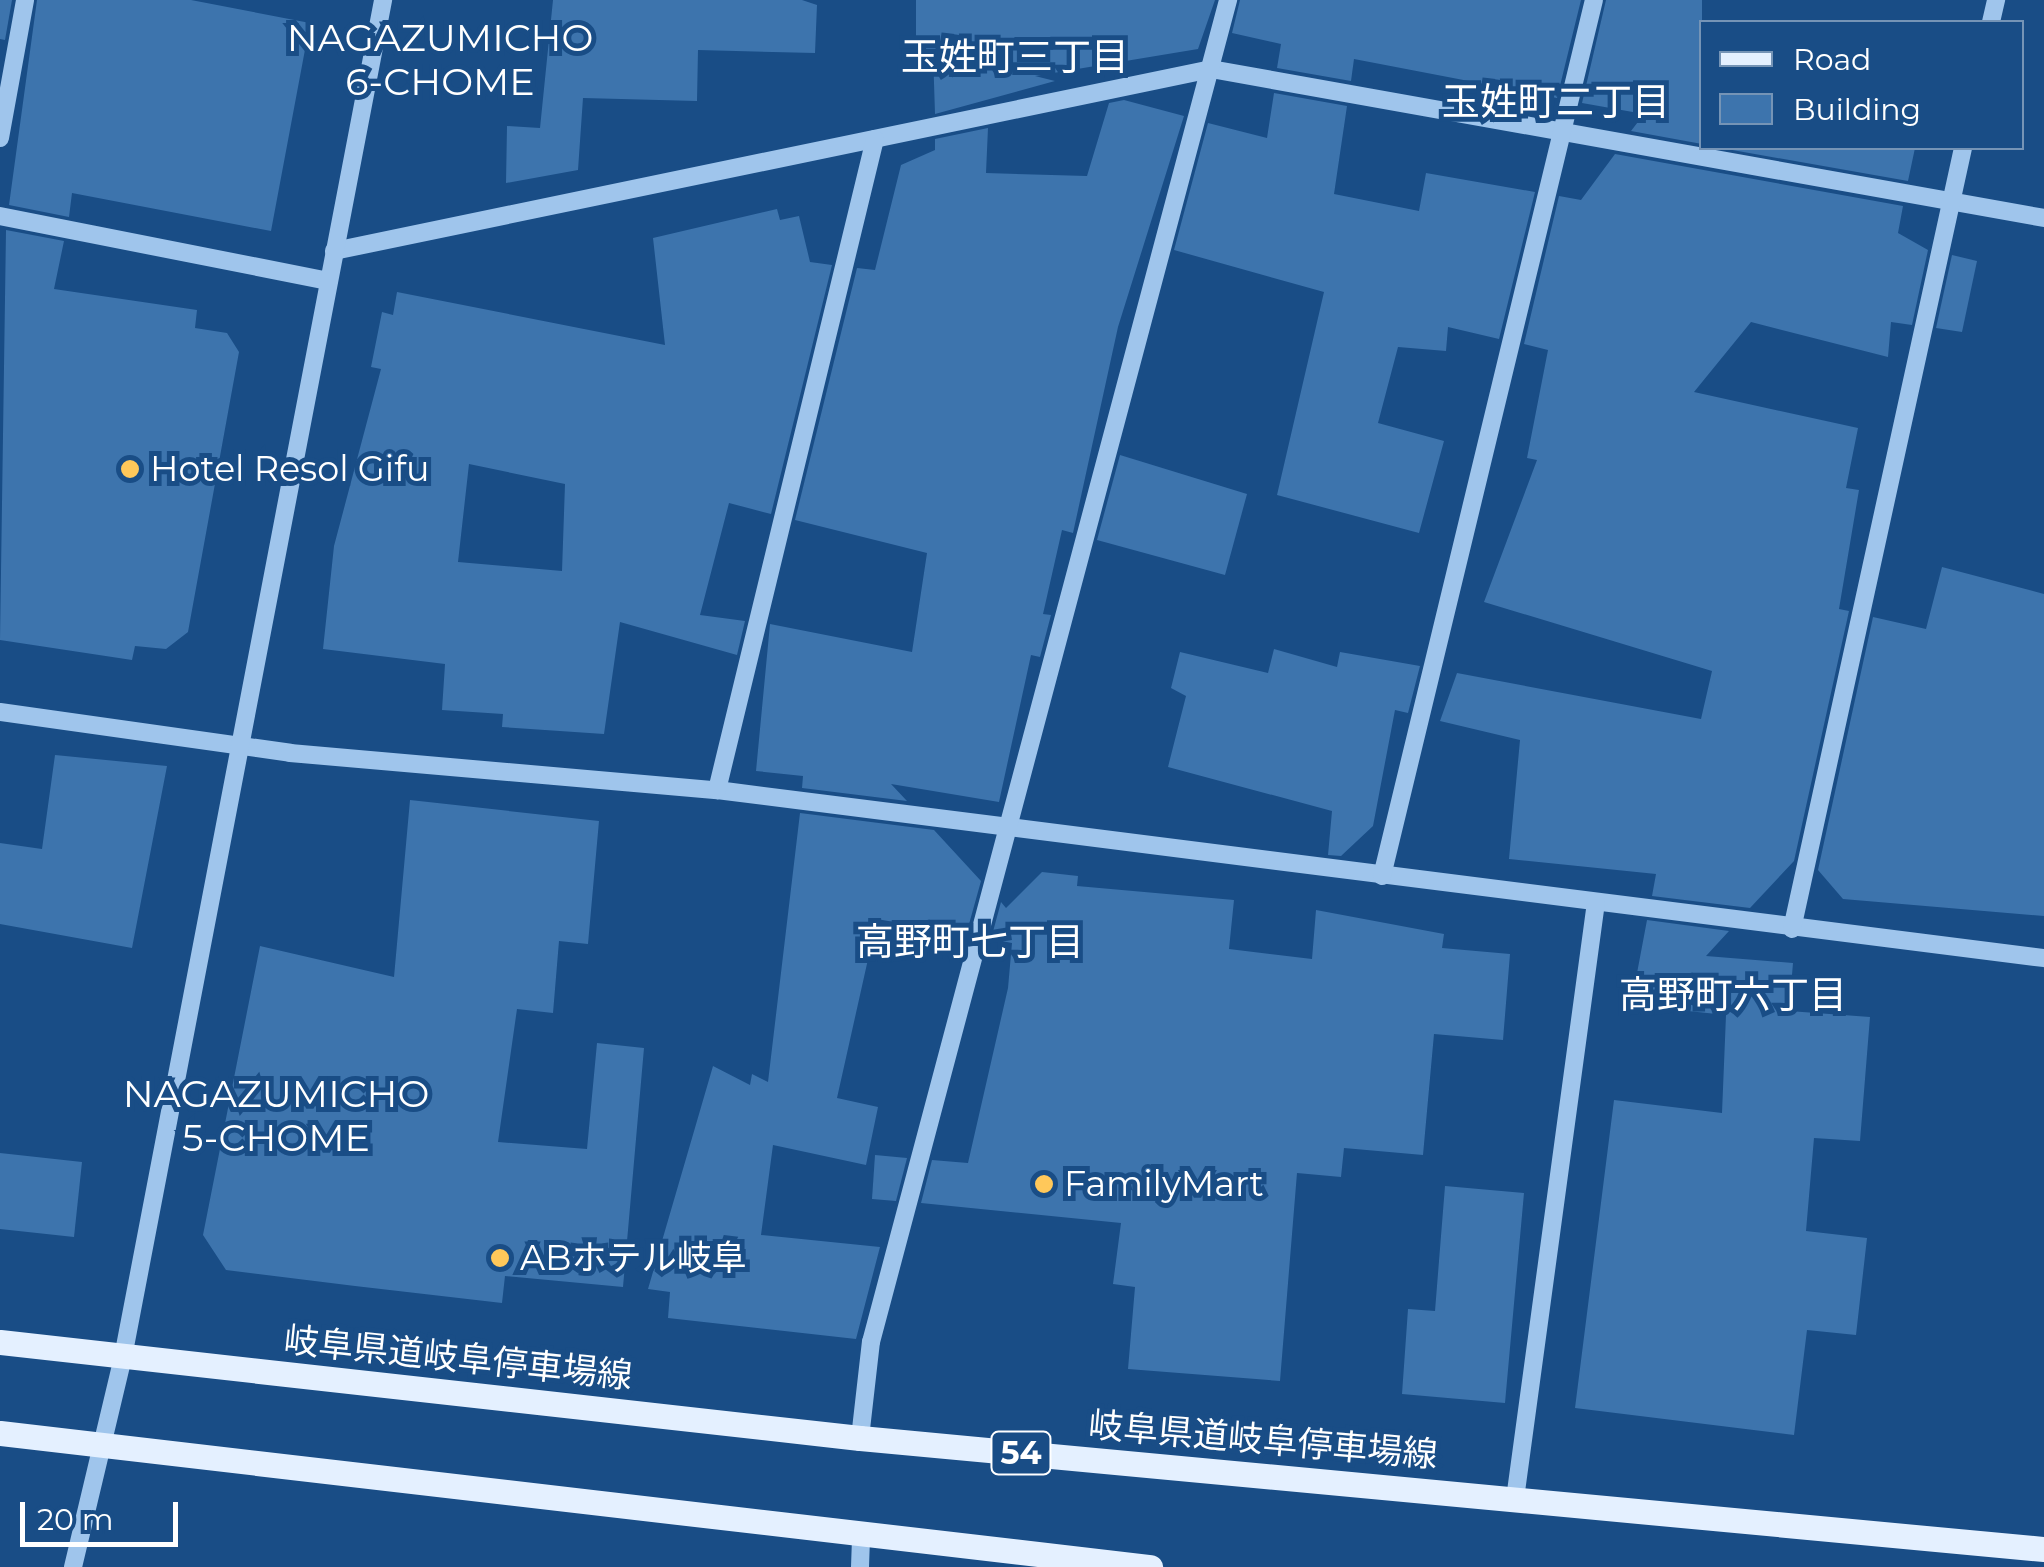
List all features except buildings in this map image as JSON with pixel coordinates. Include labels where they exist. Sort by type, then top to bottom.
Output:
[{"type":"main road","name":"岐阜県道岐阜停車場線","points":[[0,1342],[860,1438],[2044,1549]]},
{"type":"main road","points":[[0,1433],[1150,1567]]},
{"type":"street","points":[[0,138],[26,0]]},
{"type":"street","points":[[74,1567],[96,1444],[122,1356],[383,0]]},
{"type":"street","points":[[860,1438],[872,1342],[1228,0]]},
{"type":"street","points":[[1382,876],[1594,0]]},
{"type":"street","points":[[334,251],[1212,69],[2044,218]]},
{"type":"street","points":[[716,790],[874,139]]},
{"type":"street","points":[[1792,929],[1963,150]]},
{"type":"street","points":[[0,216],[328,281]]},
{"type":"street","points":[[0,712],[239,742],[716,790],[2044,958]]},
{"type":"street","points":[[1515,1499],[1596,902]]},
{"type":"street","points":[[860,1567],[861,1533]]},
{"type":"place","name":"Hotel Resol Gifu","points":[[130,469]]},
{"type":"place","name":"FamilyMart","points":[[1044,1184]]},
{"type":"place","name":"ABホテル岐阜","points":[[500,1258]]},
{"type":"district","name":"玉姓町三丁目","points":[[1015,57]]},
{"type":"district","name":"NAGAZUMICHO 6-CHOME","points":[[440,60]]},
{"type":"district","name":"玉姓町二丁目","points":[[1556,102]]},
{"type":"district","name":"高野町七丁目","points":[[970,942]]},
{"type":"district","name":"高野町六丁目","points":[[1733,995]]},
{"type":"district","name":"NAGAZUMICHO 5-CHOME","points":[[276,1116]]}]
